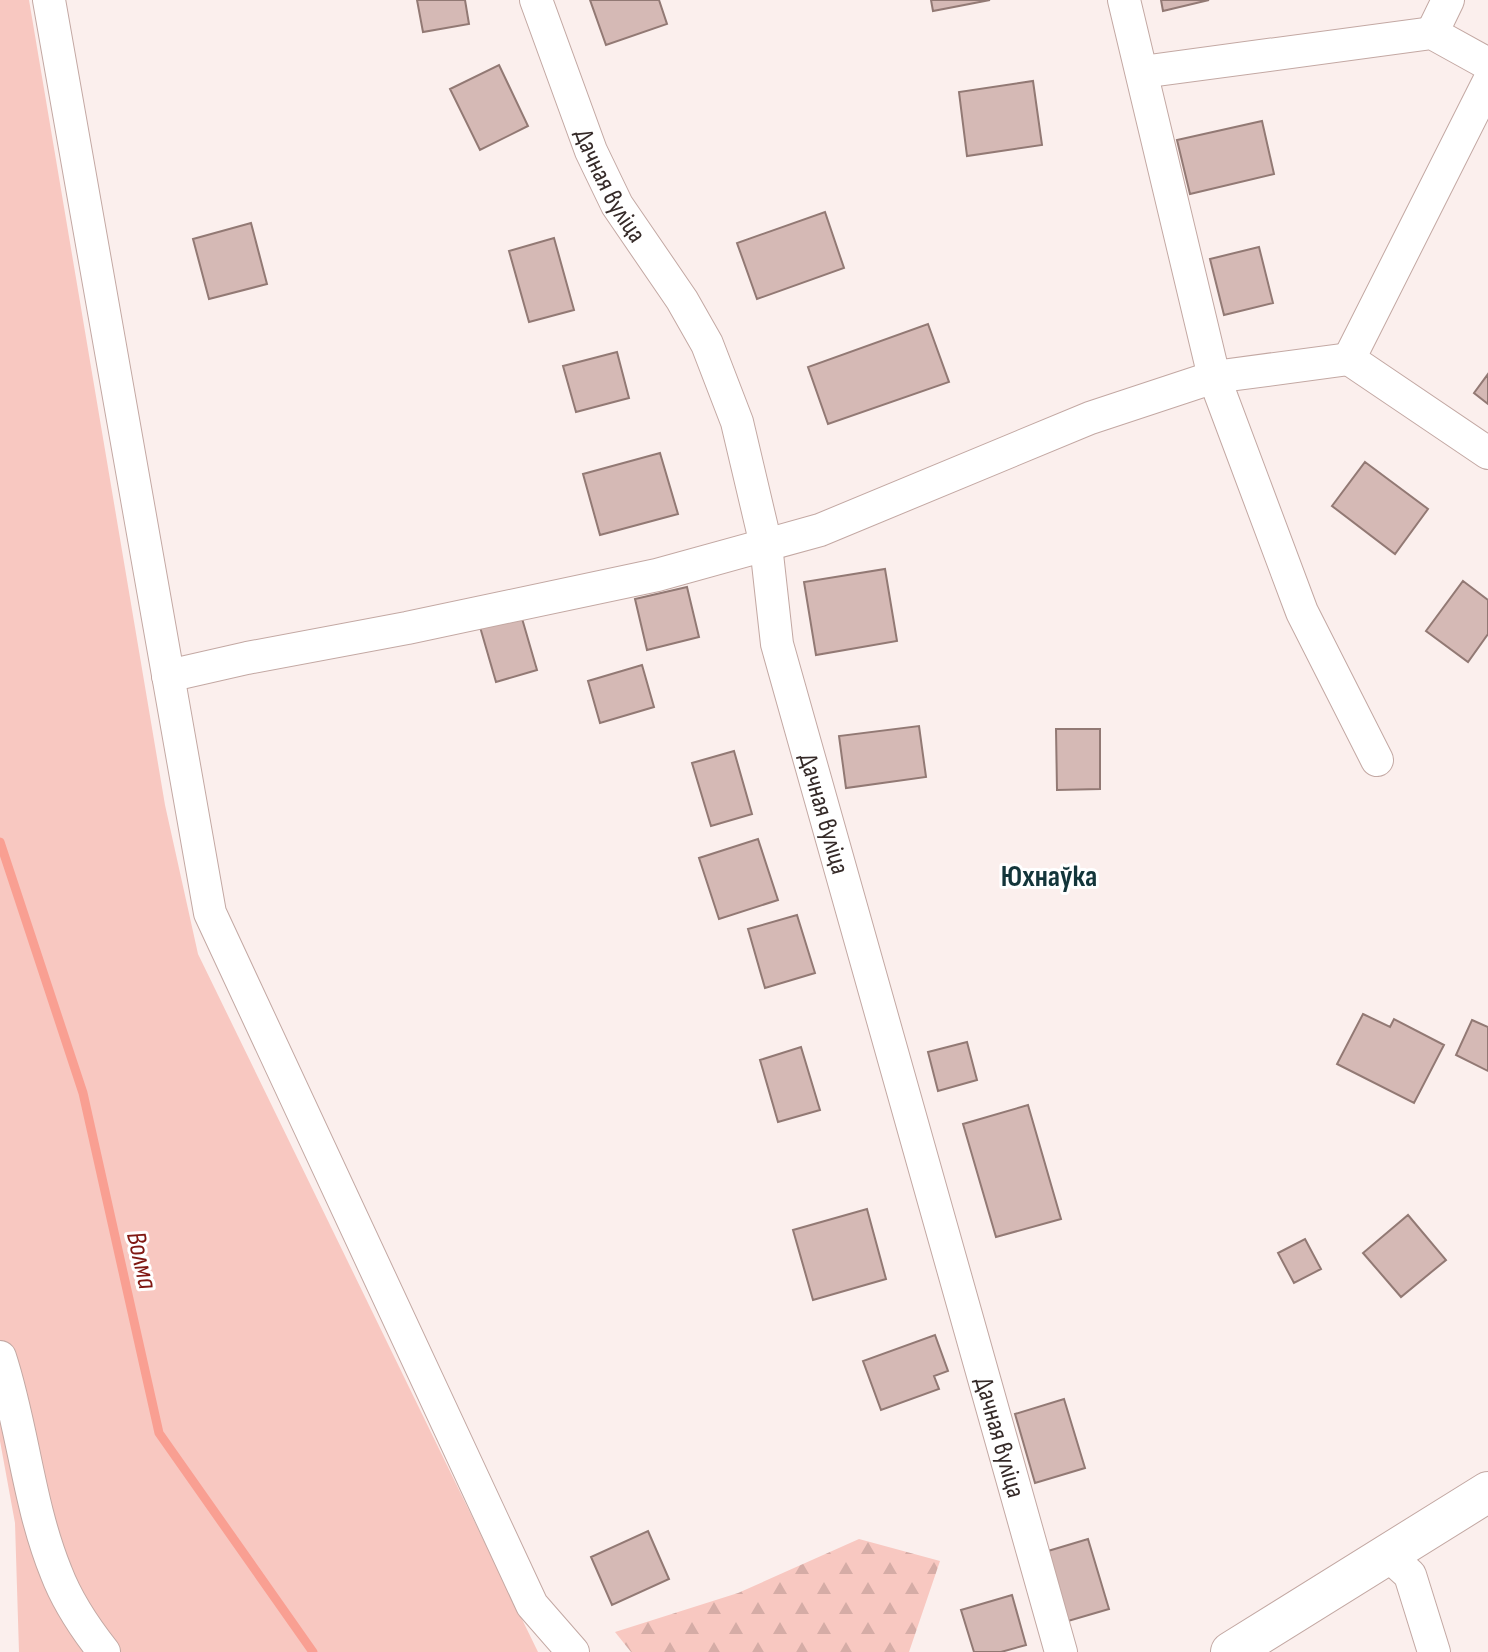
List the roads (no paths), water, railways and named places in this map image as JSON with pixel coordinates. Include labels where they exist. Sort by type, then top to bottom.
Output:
[{"type":"main road","points":[[1231,1652],[1488,1492]]},
{"type":"street","points":[[49,0],[210,913],[532,1605],[573,1652]]},
{"type":"street","name":"Дачная вуліца","points":[[536,0],[591,151],[617,205],[682,300],[707,344],[737,422],[766,545],[777,644],[1061,1652]]},
{"type":"street","points":[[1124,0],[1214,377],[1302,612],[1377,760]]},
{"type":"street","points":[[1432,33],[1448,0]]},
{"type":"street","points":[[1142,72],[1432,33],[1488,64]]},
{"type":"street","points":[[1349,359],[1488,83]]},
{"type":"street","points":[[168,676],[657,575],[820,530],[1090,418],[1214,377],[1349,359],[1488,453]]},
{"type":"street","points":[[0,1357],[13,1398],[39,1519],[57,1574],[87,1631],[104,1652]]},
{"type":"street","points":[[1388,1555],[1410,1575],[1434,1652]]},
{"type":"waterway","name":"Волма","points":[[0,842],[83,1093],[159,1433],[313,1652]]},
{"type":"district","name":"Юхнаўка","points":[[1049,876]]}]
